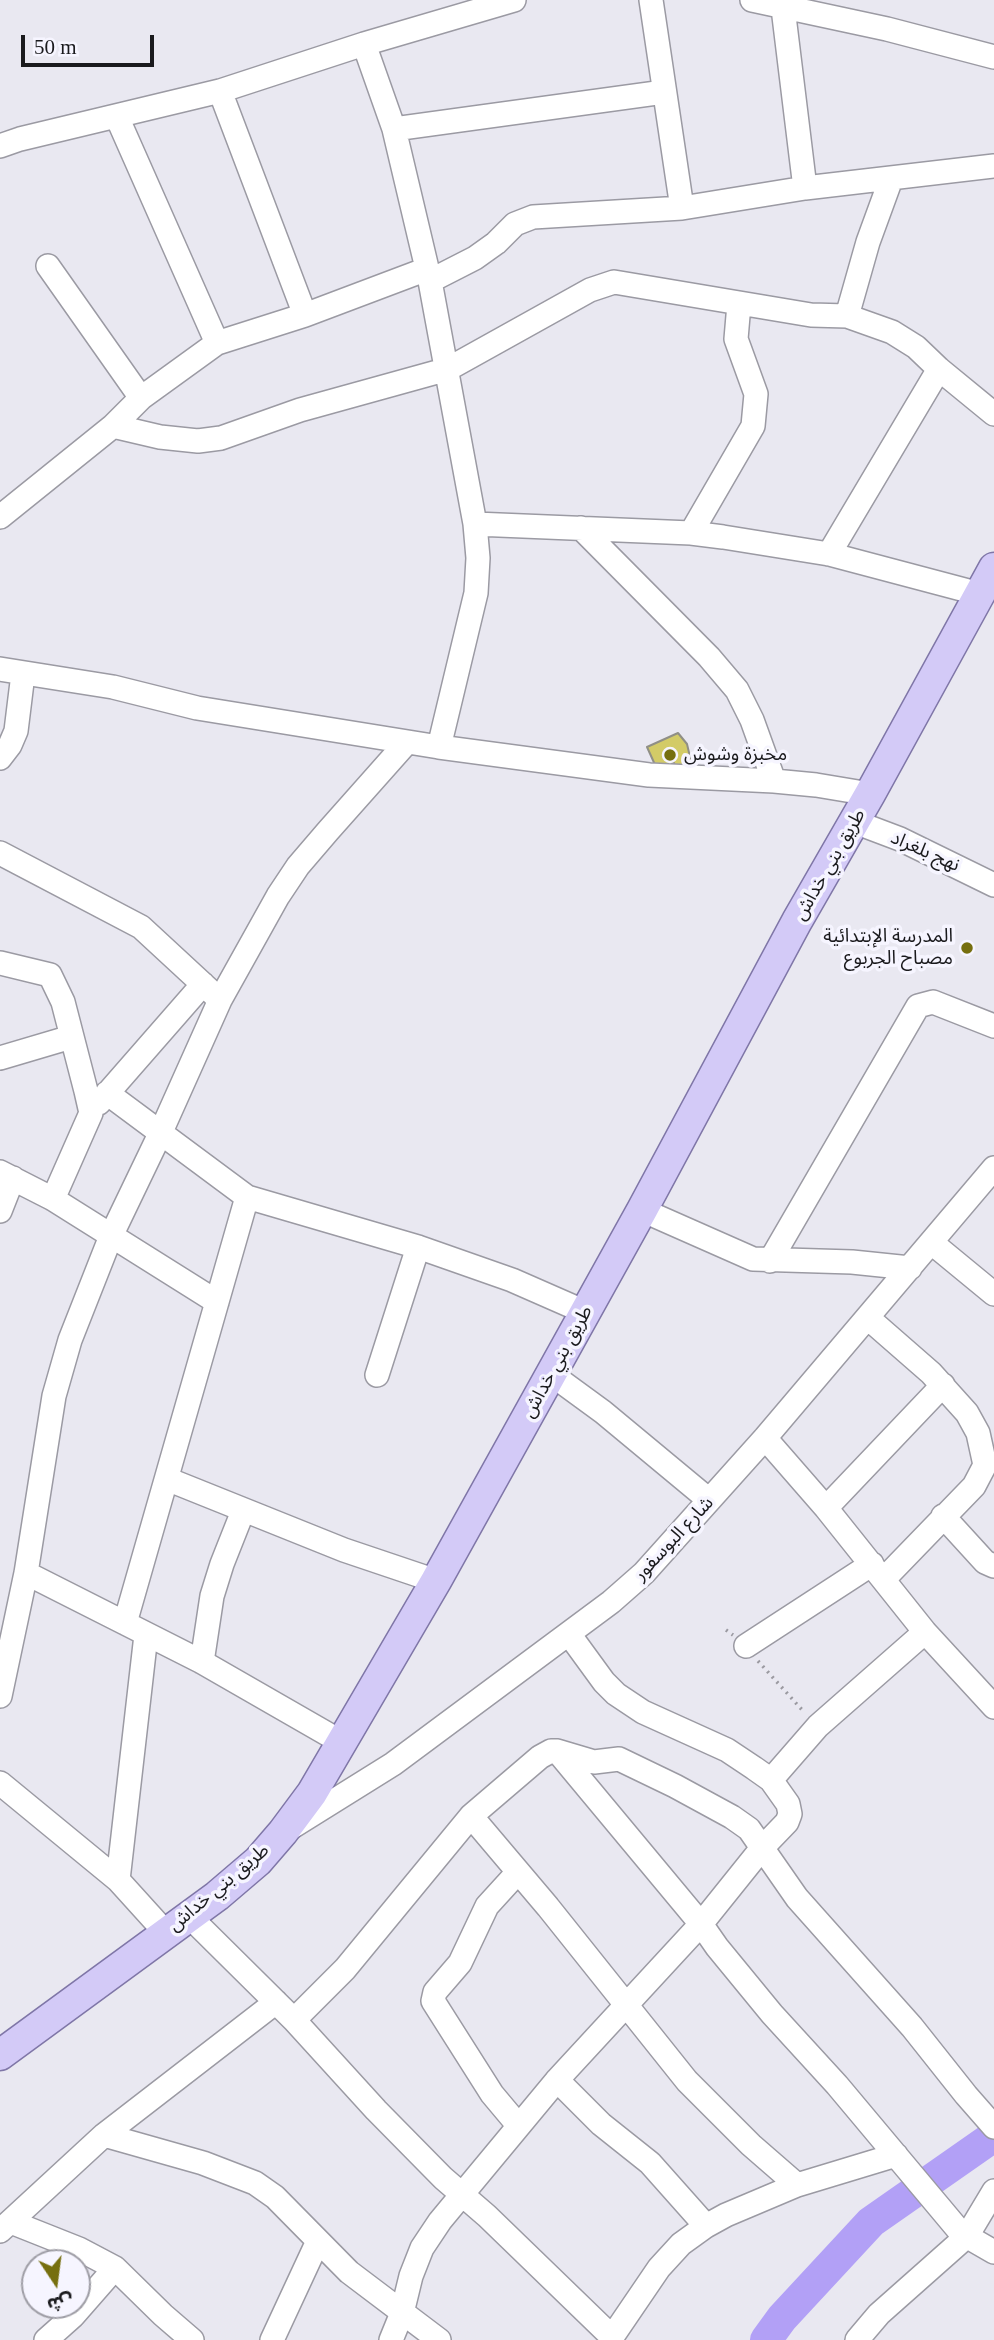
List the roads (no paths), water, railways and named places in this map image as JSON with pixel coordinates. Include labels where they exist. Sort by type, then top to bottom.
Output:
[{"type":"main road","name":"طريق بني خداش","points":[[0,2055],[178,1925],[258,1861],[312,1793],[436,1581],[642,1210],[797,921],[855,822],[987,581]]},
{"type":"street","points":[[651,0],[682,208]]},
{"type":"street","points":[[752,0],[794,7],[994,57]]},
{"type":"street","points":[[0,146],[220,91],[507,1]]},
{"type":"street","points":[[794,7],[804,188]]},
{"type":"street","points":[[364,44],[394,129],[429,275],[475,524],[478,558],[476,593],[439,747]]},
{"type":"street","points":[[220,91],[304,315]]},
{"type":"street","points":[[394,129],[664,92]]},
{"type":"street","points":[[117,117],[217,343]]},
{"type":"street","points":[[0,517],[113,426],[141,398],[217,343],[475,258],[524,219],[578,213],[682,208],[804,188],[994,166]]},
{"type":"street","points":[[847,316],[868,242],[891,179]]},
{"type":"street","points":[[48,266],[141,398]]},
{"type":"street","points":[[113,426],[160,437],[198,441],[221,438],[300,410],[448,369],[602,284],[614,282],[811,316],[847,316],[892,332],[916,347],[994,414]]},
{"type":"street","points":[[691,533],[753,426],[756,394],[736,339],[739,304]]},
{"type":"street","points":[[829,554],[939,369]]},
{"type":"street","points":[[475,524],[691,533],[987,581]]},
{"type":"street","points":[[581,528],[709,657],[737,690],[752,720],[774,781]]},
{"type":"street","points":[[0,669],[113,687],[197,708],[439,747],[649,775],[774,781],[870,794]]},
{"type":"street","points":[[0,758],[10,746],[16,732],[23,674]]},
{"type":"street","points":[[53,1199],[90,1113],[107,1093],[211,992],[298,866],[407,742]]},
{"type":"street","name":"نهج بلغراد","points":[[855,822],[993,881]]},
{"type":"street","points":[[0,853],[141,927],[211,992]]},
{"type":"street","points":[[0,962],[50,975],[63,1002],[90,1113]]},
{"type":"street","points":[[0,1696],[26,1573],[54,1396],[70,1340],[111,1236],[160,1134],[211,992]]},
{"type":"street","points":[[770,1261],[918,1006],[933,1002],[993,1024]]},
{"type":"street","points":[[0,1058],[71,1037]]},
{"type":"street","points":[[107,1093],[247,1197],[418,1247],[512,1280],[585,1312]]},
{"type":"street","name":"شارع البوسفور","points":[[283,1832],[393,1764],[611,1602],[643,1573],[765,1438],[994,1168]]},
{"type":"street","points":[[0,1211],[6,1175],[53,1199],[218,1302]]},
{"type":"street","points":[[125,1623],[247,1197]]},
{"type":"street","points":[[642,1210],[743,1256],[770,1261],[852,1262],[910,1268]]},
{"type":"street","points":[[932,1243],[994,1293]]},
{"type":"street","points":[[377,1375],[418,1247]]},
{"type":"street","points":[[746,1646],[878,1572],[974,1486],[985,1465],[973,1421],[943,1385],[868,1318]]},
{"type":"street","points":[[551,1374],[603,1412],[709,1500]]},
{"type":"street","points":[[826,1508],[943,1385]]},
{"type":"street","points":[[765,1438],[826,1508],[925,1632],[994,1707]]},
{"type":"street","points":[[167,1479],[344,1550],[436,1581]]},
{"type":"street","points":[[202,1662],[212,1596],[243,1511]]},
{"type":"street","points":[[943,1516],[985,1562],[994,1566]]},
{"type":"street","points":[[26,1573],[202,1662],[343,1743]]},
{"type":"street","points":[[771,1780],[818,1726],[925,1632]]},
{"type":"street","points":[[391,2340],[422,2248],[440,2221],[557,2080],[624,2004],[701,1924],[762,1848],[788,1822],[788,1804],[771,1780],[727,1750],[628,1704],[604,1682],[569,1634]]},
{"type":"street","points":[[118,1880],[146,1635]]},
{"type":"street","points":[[557,1751],[772,2014],[961,2233],[994,2252]]},
{"type":"street","points":[[294,2020],[345,1969],[471,1816],[540,1757],[557,1751],[594,1762],[615,1759],[636,1766],[732,1816],[749,1829],[806,1909],[906,2020],[994,2127]]},
{"type":"street","points":[[0,1783],[118,1880],[276,2002],[443,2178],[463,2194],[611,2339],[659,2268],[681,2244],[706,2226],[797,2185],[896,2155]]},
{"type":"street","points":[[471,1816],[687,2081],[751,2145],[797,2185]]},
{"type":"street","points":[[518,1872],[487,1906],[460,1963],[435,1992],[433,2001],[492,2094],[518,2125]]},
{"type":"street","points":[[5,2227],[104,2136],[276,2002]]},
{"type":"street","points":[[557,2080],[601,2124],[657,2170],[706,2226]]},
{"type":"street","points":[[104,2136],[203,2163],[255,2183],[275,2197],[349,2272],[439,2340]]},
{"type":"street","points":[[857,2340],[879,2314],[967,2236],[994,2191]]},
{"type":"street","points":[[5,2227],[79,2249],[115,2268],[192,2340]]},
{"type":"street","points":[[272,2340],[318,2241]]},
{"type":"street","points":[[53,2338],[115,2268]]},
{"type":"waterway","points":[[766,2340],[782,2318],[871,2222],[994,2136]]},
{"type":"place","name":"مخبزة وشوش","points":[[670,755]]},
{"type":"place","name":"المدرسة الإبتدائية مصباح الجربوع","points":[[967,948]]}]
